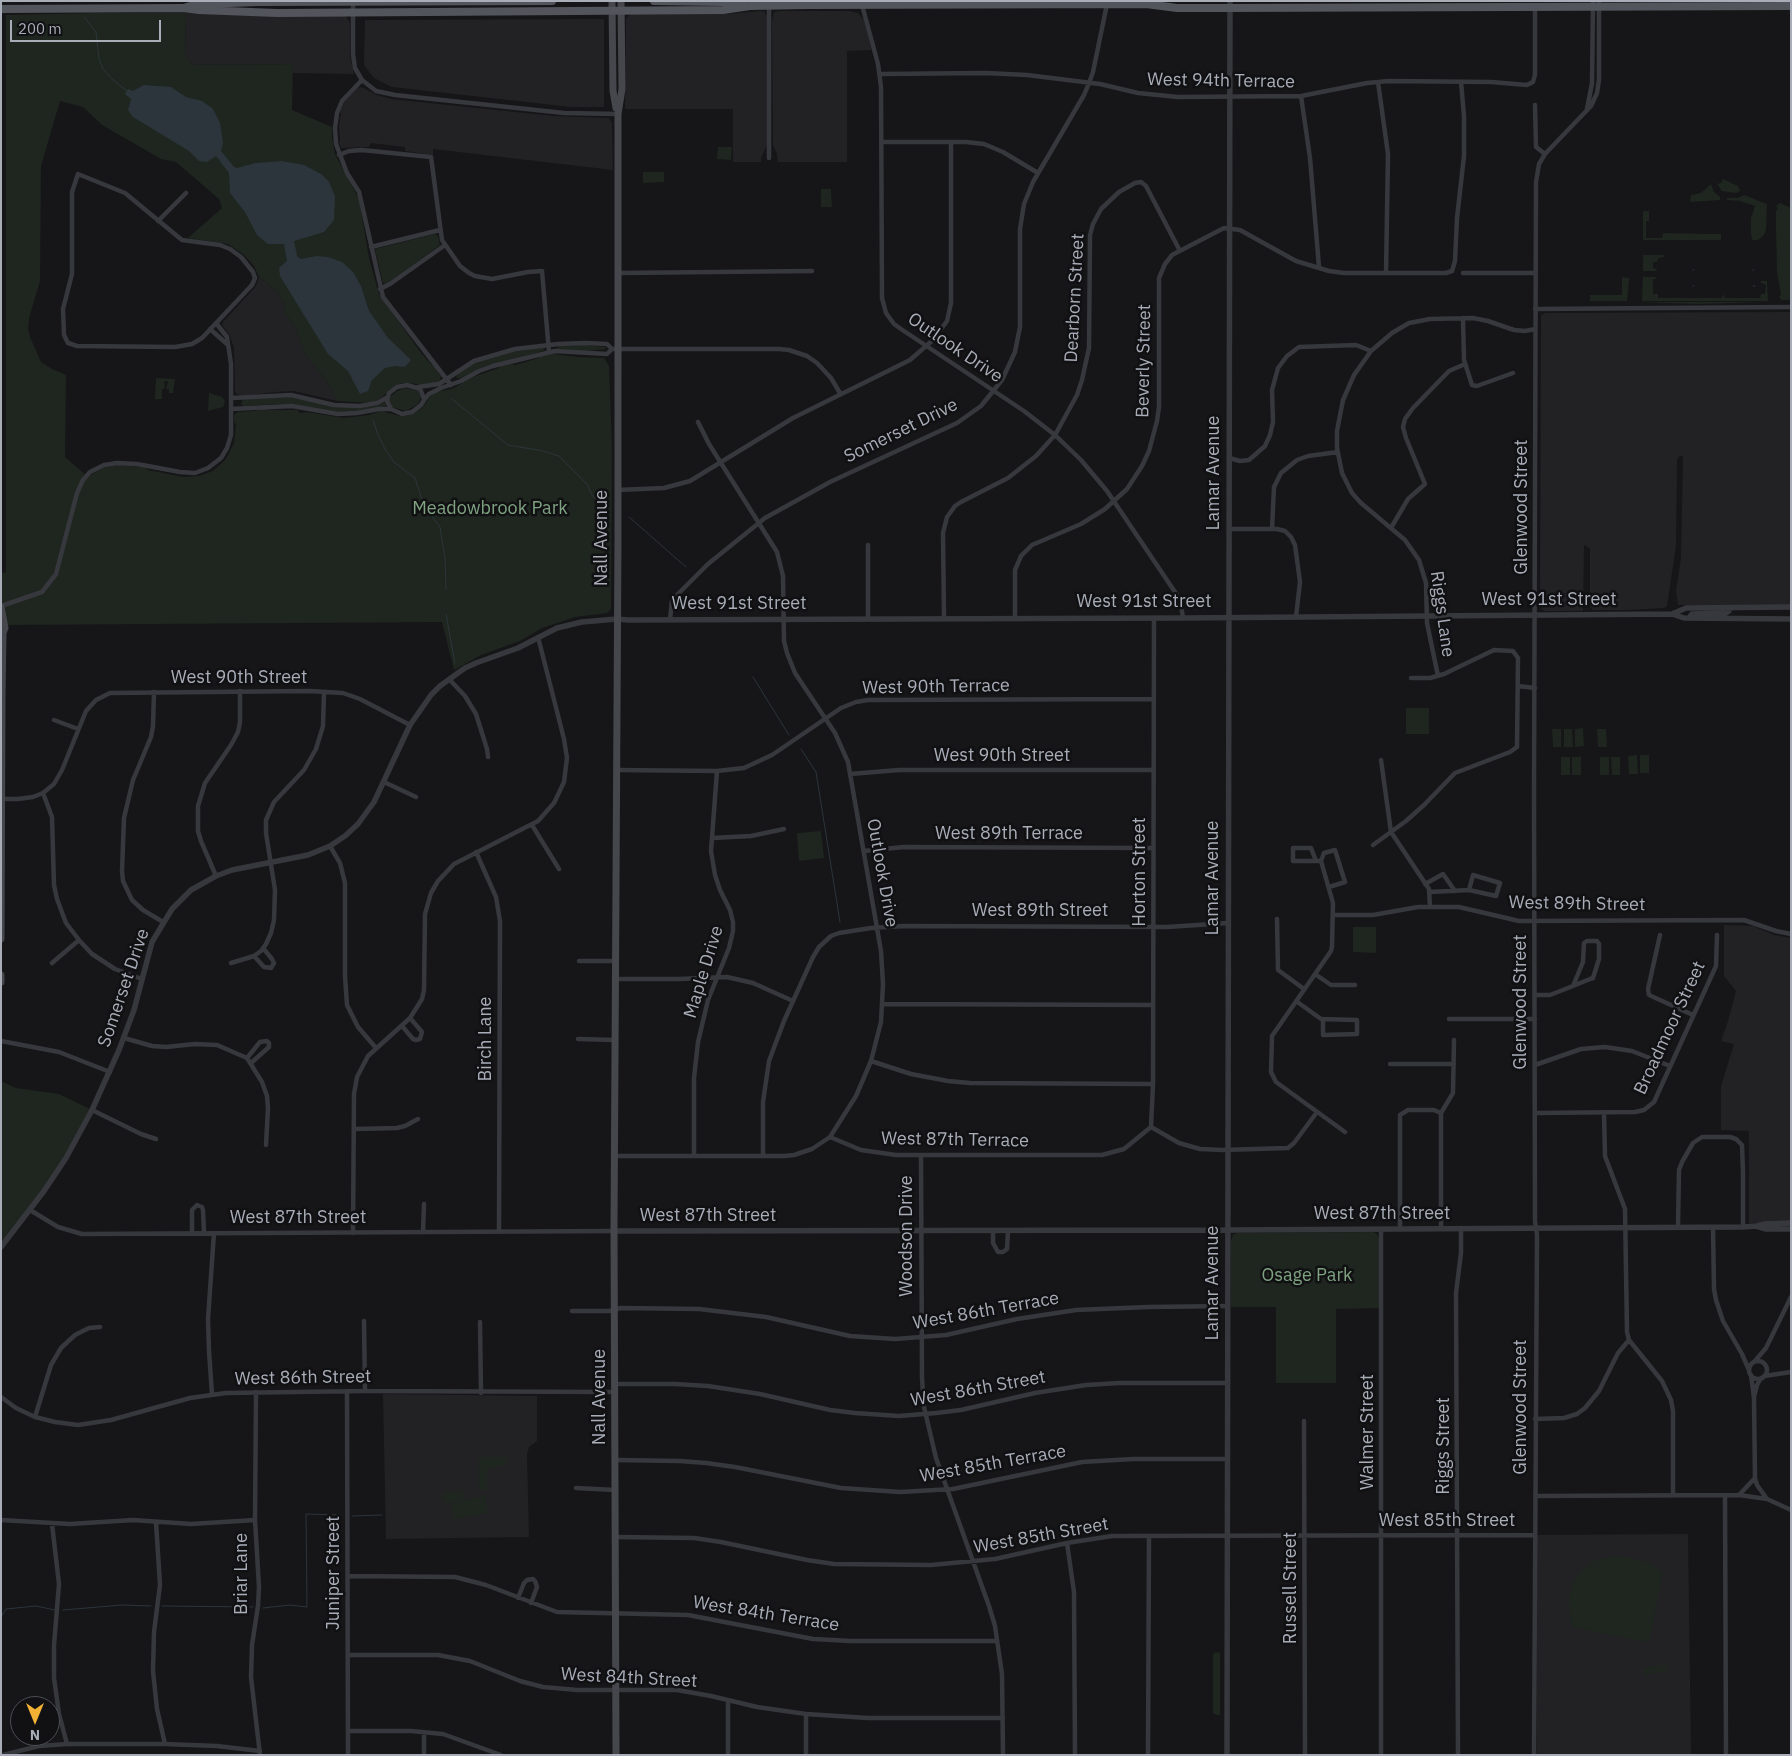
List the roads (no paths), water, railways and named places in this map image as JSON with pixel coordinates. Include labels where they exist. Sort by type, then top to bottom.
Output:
[{"type":"main road","points":[[183,8],[199,4],[552,1]]},
{"type":"main road","name":"Nall Avenue","points":[[612,1],[616,11]]},
{"type":"main road","name":"Nall Avenue","points":[[616,1755],[614,1231],[617,490],[615,349],[618,273],[618,114],[613,92],[616,11],[620,1]]},
{"type":"main road","points":[[654,1],[723,2],[750,6]]},
{"type":"main road","points":[[1146,4],[1155,1]]},
{"type":"main road","points":[[1699,6],[1701,2],[1712,1]]},
{"type":"main road","points":[[1,9],[105,5],[257,13],[616,11],[723,10],[750,6],[807,3],[862,5],[881,3],[1092,3],[1146,4],[1177,8],[1300,4],[1791,6]]},
{"type":"main road","points":[[1,606],[5,628],[2,631],[1,939]]},
{"type":"main road","points":[[1,976],[1,982]]},
{"type":"street","points":[[353,2],[355,68],[369,88],[376,91],[395,95],[564,113],[618,114]]},
{"type":"street","name":"Somerset Drive","points":[[670,620],[672,600],[708,564],[759,522],[808,493],[957,423],[981,406],[994,391],[1010,365],[1018,339],[1022,217],[1030,188],[1084,95],[1093,72],[1107,4]]},
{"type":"street","points":[[1535,105],[1536,147],[1545,154],[1587,109],[1592,83],[1596,4]]},
{"type":"street","name":"Outlook Drive","points":[[862,5],[879,74],[882,142],[883,304],[886,313],[894,324],[1024,411],[1081,460],[1107,491],[1177,595],[1183,618]]},
{"type":"street","name":"Lamar Avenue","points":[[1227,1755],[1230,5]]},
{"type":"street","points":[[769,6],[769,158]]},
{"type":"street","name":"West 94th Terrace","points":[[879,74],[1002,74],[1089,83],[1159,96],[1301,96],[1378,82],[1461,82],[1527,85],[1533,82],[1535,75],[1535,6]]},
{"type":"street","points":[[362,80],[342,101],[337,113],[334,128],[336,144],[347,172],[359,192],[380,289],[387,303],[450,385]]},
{"type":"street","points":[[1378,82],[1386,138],[1388,173],[1386,273]]},
{"type":"street","points":[[1230,228],[1240,230],[1304,264],[1344,274],[1446,273],[1452,271],[1456,261],[1457,218],[1464,156],[1461,82]]},
{"type":"street","points":[[1301,96],[1310,158],[1319,267]]},
{"type":"street","points":[[882,142],[973,142],[990,146],[1038,172]]},
{"type":"street","points":[[617,490],[654,490],[678,485],[702,474],[793,418],[840,393],[910,360],[926,346],[943,328],[951,303],[951,142]]},
{"type":"street","points":[[339,154],[362,150],[431,157],[440,230],[445,245],[465,271],[480,278],[497,279],[542,271],[549,352]]},
{"type":"street","name":"Glenwood Street","points":[[1534,1755],[1536,1228],[1535,273],[1536,182],[1539,164],[1545,154]]},
{"type":"street","points":[[78,174],[125,193],[158,221],[182,240],[220,245],[230,249],[241,257],[254,272],[255,278],[252,285],[198,341],[181,347],[77,346],[68,343],[64,338],[63,309],[71,281],[72,192],[78,174]]},
{"type":"street","name":"Dearborn Street","points":[[944,618],[943,533],[947,516],[961,502],[997,484],[1022,468],[1055,436],[1077,395],[1086,365],[1090,327],[1089,246],[1093,224],[1098,214],[1108,201],[1135,183],[1141,182],[1146,186],[1180,251]]},
{"type":"street","points":[[158,221],[186,193]]},
{"type":"street","name":"Beverly Street","points":[[1015,618],[1015,570],[1021,556],[1032,545],[1081,524],[1105,509],[1134,479],[1149,451],[1154,434],[1158,406],[1159,278],[1161,271],[1168,260],[1180,251],[1217,230],[1230,228]]},
{"type":"street","points":[[371,247],[440,230]]},
{"type":"street","points":[[380,289],[445,245]]},
{"type":"street","points":[[618,273],[812,272]]},
{"type":"street","points":[[1463,273],[1535,273]]},
{"type":"street","points":[[1535,309],[1791,308]]},
{"type":"street","points":[[1463,318],[1462,347],[1472,385],[1477,386],[1513,373]]},
{"type":"street","name":"Riggs Lane","points":[[1438,676],[1430,641],[1426,583],[1419,560],[1405,540],[1361,503],[1352,493],[1342,473],[1337,431],[1343,400],[1354,375],[1371,352],[1392,333],[1410,323],[1430,319],[1463,318],[1488,321],[1514,330],[1525,331],[1535,329]]},
{"type":"street","points":[[1,606],[42,592],[56,574],[77,493],[83,480],[90,472],[104,465],[117,462],[150,465],[186,473],[205,470],[218,461],[227,448],[231,435],[232,398],[231,356],[226,333],[216,323]]},
{"type":"street","points":[[210,329],[228,344]]},
{"type":"street","points":[[391,410],[388,406],[388,397],[392,390],[401,386],[431,386],[447,380],[468,364],[480,358],[515,349],[548,345],[607,344],[615,349]]},
{"type":"street","points":[[1229,458],[1240,461],[1250,460],[1265,446],[1273,422],[1272,390],[1278,368],[1287,356],[1299,347],[1356,345],[1371,352]]},
{"type":"street","points":[[231,409],[284,406],[338,414],[379,409],[391,410],[402,414],[417,409],[430,394],[484,369],[549,352],[607,354],[615,349],[779,348],[807,356],[817,363],[831,378],[840,393]]},
{"type":"street","points":[[1391,528],[1408,499],[1425,484],[1406,438],[1403,427],[1405,419],[1413,408],[1449,371],[1465,364]]},
{"type":"street","points":[[418,387],[423,394],[424,400]]},
{"type":"street","points":[[232,398],[291,395],[334,404],[360,406],[377,403],[388,397]]},
{"type":"street","name":"Outlook Drive","points":[[698,422],[720,463],[777,552],[783,576],[784,641],[790,664],[826,718],[844,752],[850,774],[883,970],[882,1004],[880,1022],[871,1060],[856,1096],[830,1137]]},
{"type":"street","points":[[1272,529],[1274,487],[1280,474],[1297,460],[1308,456],[1338,452]]},
{"type":"street","points":[[1229,529],[1272,529],[1284,532],[1291,537],[1295,545],[1300,582],[1296,617]]},
{"type":"street","points":[[868,545],[868,618]]},
{"type":"street","name":"West 91st Street","points":[[1672,614],[1686,608],[1791,608]]},
{"type":"street","points":[[1689,618],[1692,614],[1726,613],[1729,611],[1729,608]]},
{"type":"street","points":[[1730,619],[1732,612],[1754,611],[1761,608]]},
{"type":"street","name":"West 91st Street","points":[[617,619],[1183,618],[1672,614],[1689,618],[1791,619]]},
{"type":"street","name":"Horton Street","points":[[1152,1126],[1154,618]]},
{"type":"street","name":"Somerset Drive","points":[[1,1247],[30,1210],[66,1158],[92,1110],[124,1038],[152,942],[172,908],[191,890],[216,876],[232,870],[300,857],[330,846],[345,836],[367,813],[384,782],[410,725],[431,695],[449,679],[476,663],[518,648],[557,628],[582,622],[617,619]]},
{"type":"street","points":[[353,1232],[354,1094],[357,1078],[363,1063],[376,1048],[402,1026],[417,1010],[424,990],[424,922],[427,902],[431,893],[449,868],[476,852],[532,825],[547,813],[560,793],[564,782],[567,758],[564,739],[538,637]]},
{"type":"street","points":[[1373,845],[1424,805],[1458,771],[1516,749],[1518,743],[1518,655],[1510,650],[1491,651],[1438,676],[1411,678]]},
{"type":"street","points":[[449,679],[465,696],[476,714],[488,757]]},
{"type":"street","points":[[1518,686],[1535,688]]},
{"type":"street","points":[[216,876],[200,836],[197,819],[198,806],[205,783],[238,732],[240,722],[240,691]]},
{"type":"street","name":"West 90th Street","points":[[43,793],[60,776],[78,729],[90,706],[103,696],[117,692],[324,692],[352,696],[410,725]]},
{"type":"street","points":[[154,692],[154,726],[133,780],[124,818],[122,871],[123,881],[132,900],[143,910],[163,922]]},
{"type":"street","points":[[231,963],[254,956],[269,939],[274,920],[275,890],[266,833],[268,815],[274,802],[304,770],[316,750],[323,726],[324,692]]},
{"type":"street","name":"West 90th Terrace","points":[[617,770],[717,771],[737,769],[762,761],[848,705],[868,700],[1153,698]]},
{"type":"street","points":[[54,720],[78,729]]},
{"type":"street","points":[[1381,760],[1391,832],[1430,892],[1430,908]]},
{"type":"street","name":"West 90th Street","points":[[850,774],[882,770],[1153,770]]},
{"type":"street","name":"Maple Drive","points":[[694,1156],[695,1061],[702,1021],[732,937],[733,922],[715,875],[711,851],[717,771]]},
{"type":"street","points":[[384,782],[416,797]]},
{"type":"street","points":[[2,799],[27,798],[43,793],[52,818],[53,872],[56,899],[66,923],[92,954],[104,963],[121,972],[142,979]]},
{"type":"street","points":[[532,825],[559,870]]},
{"type":"street","points":[[712,838],[751,836],[784,829]]},
{"type":"street","points":[[330,846],[340,863],[345,882],[345,976],[348,1005],[358,1027],[376,1048]]},
{"type":"street","name":"West 89th Terrace","points":[[864,851],[904,847],[1153,848]]},
{"type":"street","points":[[1319,861],[1293,861],[1294,848],[1311,848],[1319,861],[1333,904],[1332,946],[1271,1039],[1271,1072],[1276,1082],[1345,1132]]},
{"type":"street","points":[[1319,861],[1324,853],[1335,850],[1345,882],[1329,887]]},
{"type":"street","name":"Birch Lane","points":[[476,852],[496,897],[500,921],[499,1232]]},
{"type":"street","points":[[1425,884],[1443,874],[1455,891]]},
{"type":"street","points":[[1430,892],[1468,890],[1496,896],[1500,883],[1473,875],[1468,890]]},
{"type":"street","name":"West 89th Street","points":[[1333,915],[1373,915],[1412,908],[1466,908],[1514,921],[1744,920],[1791,934]]},
{"type":"street","points":[[1277,918],[1278,970],[1304,989]]},
{"type":"street","name":"West 89th Street","points":[[763,1156],[766,1073],[775,1044],[793,1001],[819,947],[831,936],[877,927],[904,926],[1153,926],[1228,923]]},
{"type":"street","name":"Broadmoor Street","points":[[1604,1113],[1635,1112],[1650,1107],[1654,1102],[1716,966],[1716,935]]},
{"type":"street","points":[[1660,936],[1648,989],[1649,995],[1693,1015]]},
{"type":"street","points":[[52,964],[79,940]]},
{"type":"street","points":[[1535,995],[1550,995],[1573,986],[1590,979],[1595,975],[1599,959],[1599,942],[1587,941],[1584,943],[1583,962],[1573,986]]},
{"type":"street","points":[[254,956],[264,967],[271,968],[274,963],[263,948]]},
{"type":"street","points":[[579,961],[616,961]]},
{"type":"street","points":[[1315,974],[1331,985],[1354,985]]},
{"type":"street","points":[[616,979],[679,980],[727,977],[753,983],[793,1001]]},
{"type":"street","points":[[1296,1001],[1323,1019],[1357,1020],[1357,1034],[1323,1034],[1323,1019]]},
{"type":"street","points":[[882,1004],[1153,1005]]},
{"type":"street","points":[[402,1026],[413,1039],[420,1039],[422,1032],[410,1018]]},
{"type":"street","points":[[1449,1019],[1535,1019]]},
{"type":"street","points":[[124,1038],[152,1046],[217,1045],[247,1058],[262,1082],[267,1096],[266,1145]]},
{"type":"street","points":[[578,1039],[615,1040]]},
{"type":"street","points":[[247,1058],[260,1042],[267,1040],[269,1047],[251,1063]]},
{"type":"street","points":[[1441,1228],[1441,1113],[1453,1093],[1454,1040]]},
{"type":"street","points":[[1,1041],[59,1052],[76,1057],[110,1072]]},
{"type":"street","points":[[1535,1065],[1581,1049],[1606,1047],[1632,1051],[1670,1066]]},
{"type":"street","points":[[871,1060],[911,1074],[962,1082],[1153,1084]]},
{"type":"street","points":[[1390,1064],[1454,1064]]},
{"type":"street","points":[[92,1110],[156,1139]]},
{"type":"street","points":[[1400,1229],[1400,1114],[1408,1110],[1434,1110],[1441,1113]]},
{"type":"street","points":[[1152,1126],[1159,1132],[1188,1146],[1211,1150],[1288,1148],[1294,1143],[1317,1112]]},
{"type":"street","points":[[1535,1113],[1604,1113],[1605,1156],[1623,1201],[1626,1227],[1627,1332],[1629,1340],[1662,1381],[1671,1400],[1673,1411],[1673,1495]]},
{"type":"street","points":[[354,1128],[396,1128],[405,1126],[418,1119]]},
{"type":"street","name":"West 87th Terrace","points":[[830,1137],[849,1146],[875,1153],[896,1155],[1102,1155],[1124,1149],[1152,1126]]},
{"type":"street","points":[[615,1156],[784,1156],[805,1152],[830,1137]]},
{"type":"street","points":[[1678,1227],[1679,1170],[1682,1162],[1689,1148],[1696,1140],[1702,1137],[1721,1137],[1736,1139],[1742,1145],[1743,1227]]},
{"type":"street","name":"Woodson Drive","points":[[921,1156],[921,1338],[925,1414],[933,1448],[989,1606],[998,1641],[1002,1674],[1003,1755]]},
{"type":"street","points":[[423,1232],[424,1204]]},
{"type":"street","name":"West 87th Street","points":[[192,1233],[192,1210],[197,1205],[202,1207],[203,1210],[204,1233]]},
{"type":"street","name":"West 87th Street","points":[[30,1210],[58,1227],[75,1233],[1400,1229],[1743,1227],[1791,1223]]},
{"type":"street","points":[[1400,1217],[1441,1217]]},
{"type":"street","name":"West 87th Street","points":[[1756,1226],[1766,1229],[1791,1229]]},
{"type":"street","points":[[1714,1227],[1714,1289],[1716,1300],[1723,1321],[1750,1372],[1754,1398],[1755,1478],[1757,1485],[1767,1499]]},
{"type":"street","name":"Riggs Street","points":[[1458,1755],[1456,1293],[1461,1253],[1461,1228]]},
{"type":"street","name":"Walmer Street","points":[[1381,1229],[1381,1755]]},
{"type":"street","points":[[992,1231],[993,1242],[998,1252],[1003,1252],[1007,1249],[1008,1231]]},
{"type":"street","points":[[212,1394],[208,1352],[208,1318],[214,1233]]},
{"type":"street","points":[[1750,1372],[1755,1361],[1766,1348],[1791,1296]]},
{"type":"street","name":"West 86th Terrace","points":[[572,1311],[615,1310],[621,1308],[677,1308],[738,1313],[766,1317],[850,1336],[895,1339],[946,1335],[1017,1319],[1076,1310],[1228,1306]]},
{"type":"street","points":[[364,1320],[365,1391]]},
{"type":"street","points":[[480,1322],[481,1392]]},
{"type":"street","points":[[34,1417],[51,1365],[61,1348],[75,1335],[90,1328],[100,1327]]},
{"type":"street","points":[[1535,1419],[1564,1418],[1577,1414],[1585,1408],[1595,1398],[1618,1353],[1629,1340]]},
{"type":"street","points":[[1754,1398],[1757,1385],[1763,1377],[1766,1348]]},
{"type":"street","points":[[1742,1354],[1761,1362],[1765,1367],[1783,1373]]},
{"type":"street","points":[[1750,1372],[1755,1378],[1791,1372]]},
{"type":"street","name":"West 86th Street","points":[[615,1384],[708,1386],[760,1394],[830,1410],[881,1415],[925,1414],[961,1410],[1035,1393],[1086,1385],[1119,1383],[1228,1383]]},
{"type":"street","name":"West 86th Street","points":[[1,1397],[16,1408],[34,1417],[55,1422],[90,1424],[212,1394],[347,1391],[615,1392]]},
{"type":"street","name":"Juniper Street","points":[[347,1391],[348,1755]]},
{"type":"street","name":"Briar Lane","points":[[256,1392],[255,1520],[259,1587],[252,1645],[251,1677],[260,1753]]},
{"type":"street","name":"Russell Street","points":[[1304,1421],[1304,1755]]},
{"type":"street","name":"West 85th Terrace","points":[[615,1460],[680,1461],[735,1466],[819,1485],[865,1491],[914,1492],[990,1482],[1082,1462],[1133,1459],[1228,1459]]},
{"type":"street","points":[[1738,1495],[1755,1478]]},
{"type":"street","points":[[576,1488],[615,1490]]},
{"type":"street","points":[[1725,1495],[1726,1755]]},
{"type":"street","points":[[1535,1496],[1738,1495],[1767,1499],[1791,1510]]},
{"type":"street","points":[[1,1520],[52,1524],[133,1520],[201,1524],[255,1520]]},
{"type":"street","points":[[156,1522],[160,1585],[154,1640],[153,1672],[157,1709],[165,1744]]},
{"type":"street","points":[[52,1524],[59,1584],[54,1645],[54,1678],[59,1714],[67,1744]]},
{"type":"street","name":"West 85th Street","points":[[615,1537],[694,1538],[834,1564],[931,1565],[995,1559],[1067,1543],[1112,1536],[1535,1535]]},
{"type":"street","points":[[1148,1755],[1149,1536]]},
{"type":"street","points":[[1067,1543],[1074,1592],[1075,1755]]},
{"type":"street","name":"West 84th Terrace","points":[[348,1576],[455,1577],[486,1585],[565,1614],[688,1615],[786,1635],[828,1640],[998,1641]]},
{"type":"street","points":[[518,1598],[524,1583],[528,1580],[535,1581],[537,1587],[531,1603]]},
{"type":"street","name":"West 84th Street","points":[[348,1655],[438,1655],[470,1662],[520,1681],[543,1687],[560,1689],[677,1690],[773,1710],[806,1714],[868,1718],[1003,1718]]},
{"type":"street","points":[[728,1700],[728,1755]]},
{"type":"street","points":[[806,1714],[806,1755]]},
{"type":"street","points":[[348,1731],[424,1732],[456,1738],[501,1755]]},
{"type":"street","points":[[424,1732],[424,1755]]},
{"type":"street","points":[[3,1755],[39,1746],[67,1744],[217,1746],[260,1753]]},
{"type":"waterway","points":[[84,17],[96,32],[99,59],[103,69],[127,91]]},
{"type":"waterway","points":[[452,399],[508,445],[543,451],[559,456],[587,484],[592,495],[604,509]]},
{"type":"waterway","points":[[373,420],[385,449],[394,462],[415,478],[424,506],[440,527],[445,559],[446,589]]},
{"type":"waterway","points":[[629,517],[686,567]]},
{"type":"waterway","points":[[446,614],[455,663]]},
{"type":"waterway","points":[[753,677],[789,735]]},
{"type":"waterway","points":[[801,749],[816,772],[840,922]]},
{"type":"waterway","points":[[263,1608],[290,1605],[307,1607],[306,1514],[341,1515]]},
{"type":"waterway","points":[[352,1516],[382,1515]]},
{"type":"waterway","points":[[63,1610],[122,1605],[151,1606]]},
{"type":"waterway","points":[[1,1617],[6,1609],[36,1606],[55,1610]]},
{"type":"waterway","points":[[162,1606],[253,1607]]},
{"type":"park label","name":"Meadowbrook Park","points":[[490,509]]},
{"type":"park label","name":"Osage Park","points":[[1307,1276]]}]
